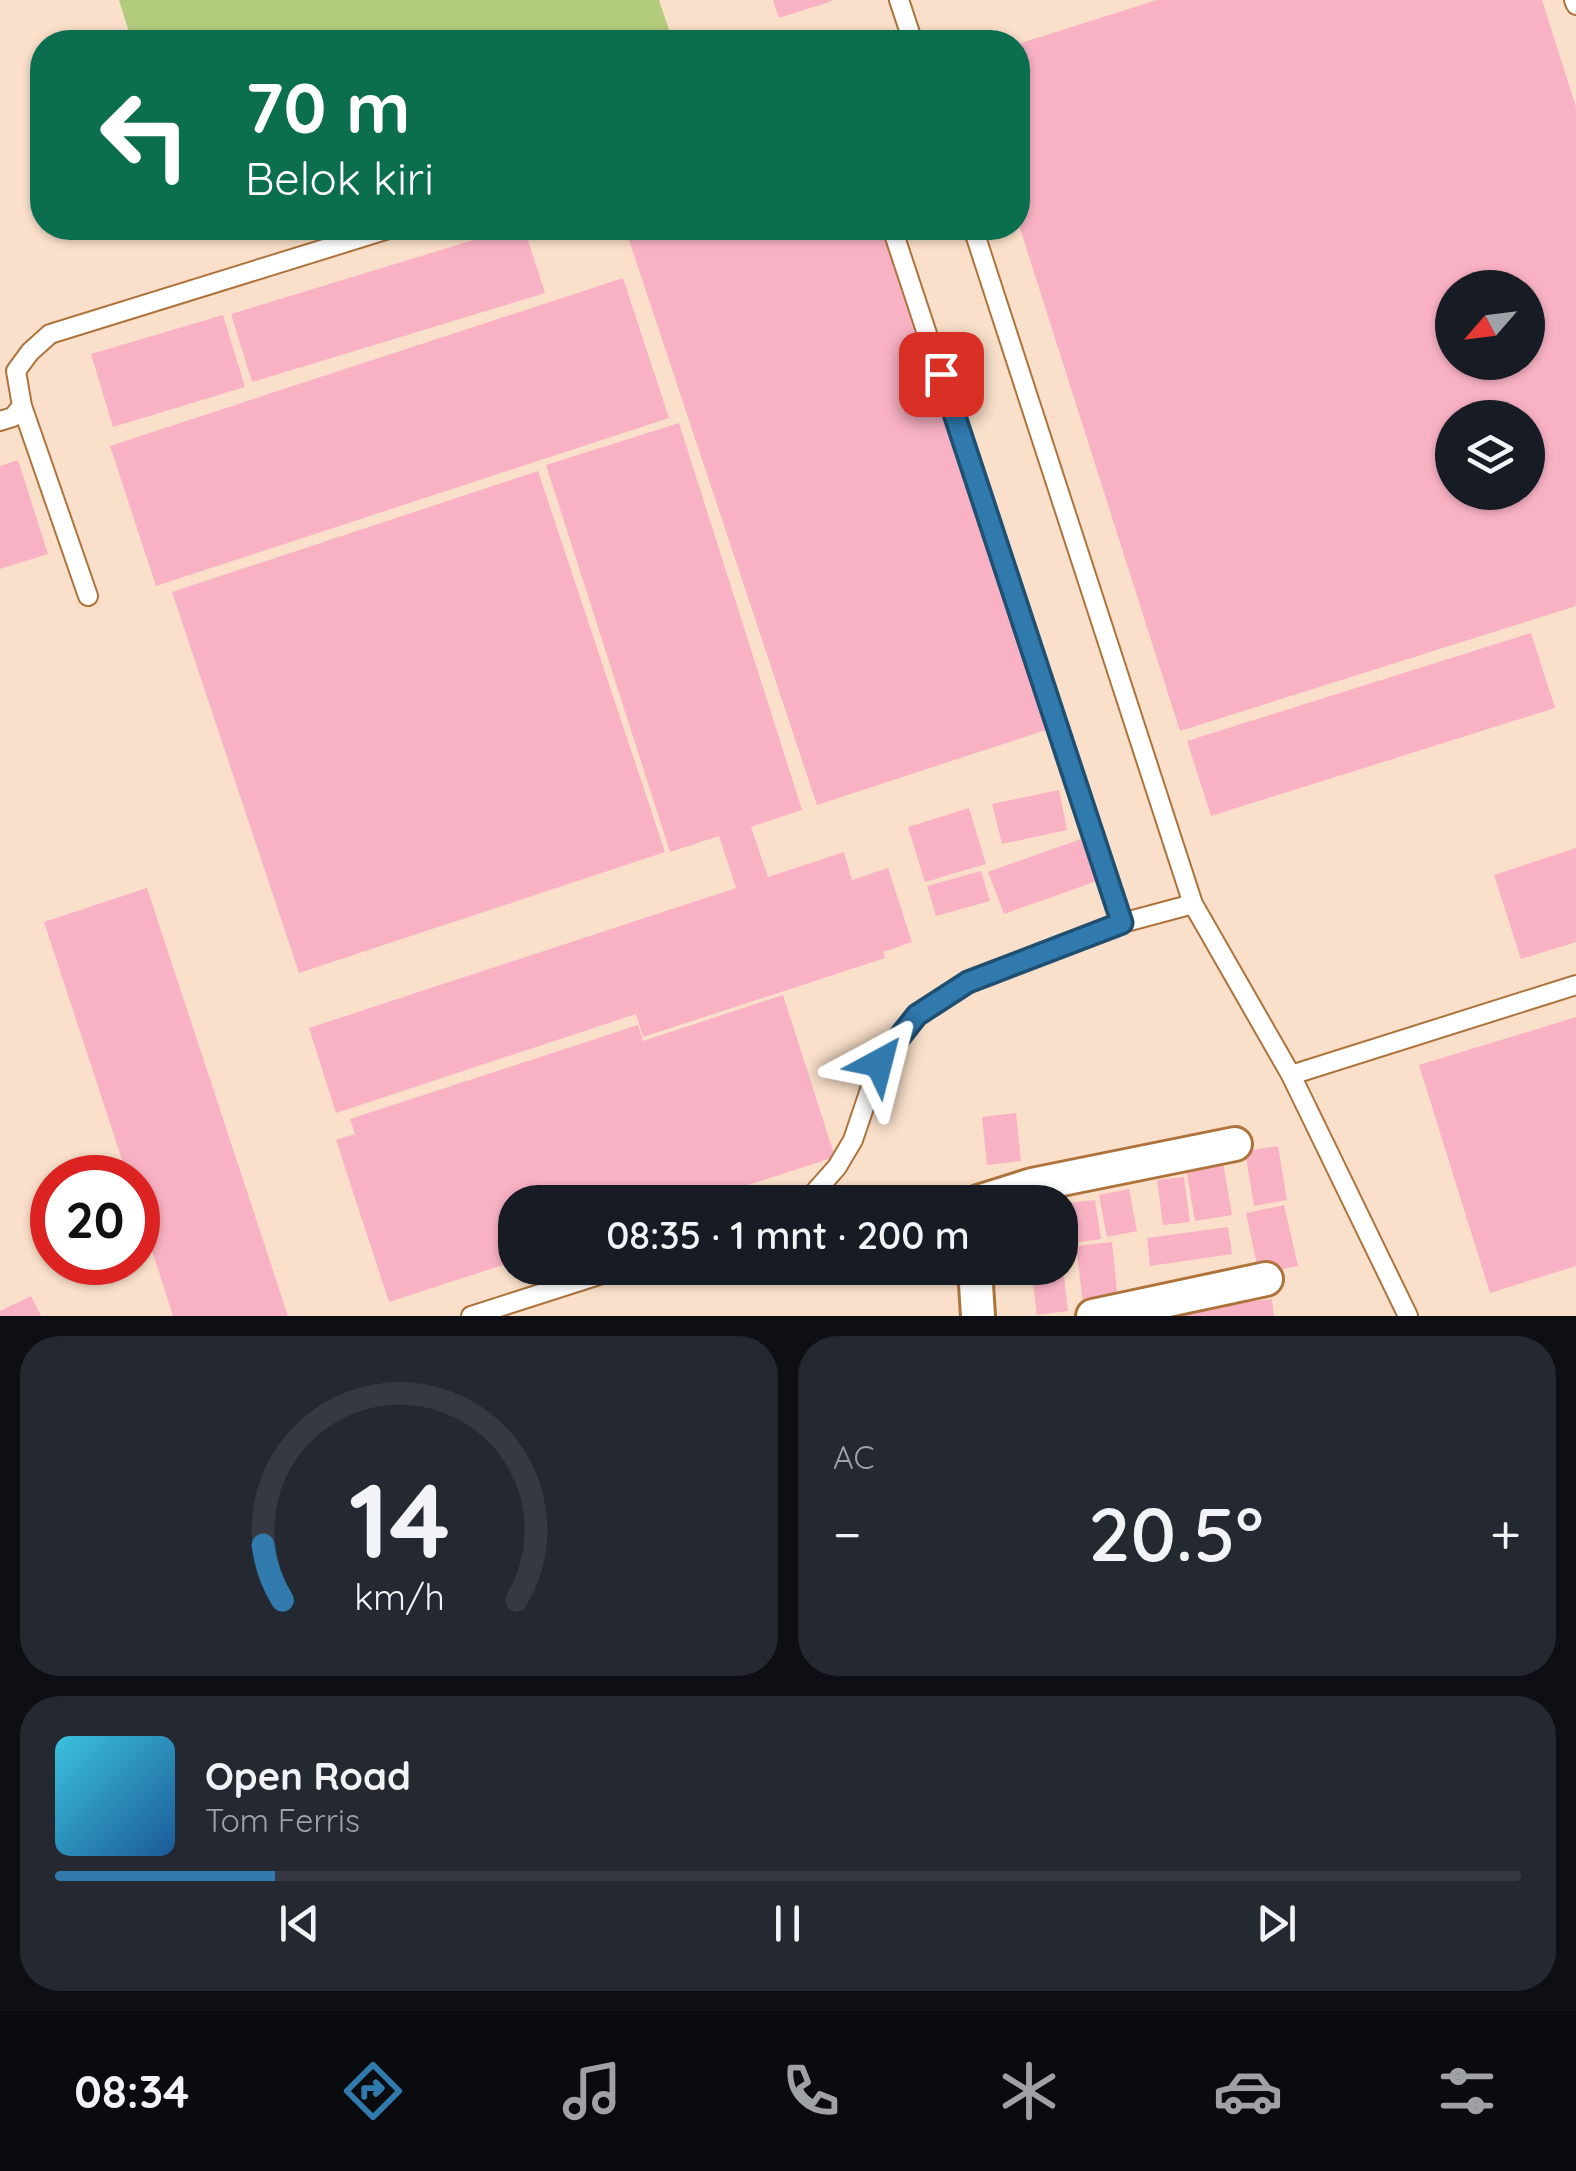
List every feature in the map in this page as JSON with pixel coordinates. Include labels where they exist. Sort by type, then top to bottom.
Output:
[{"type":"street","points":[[1032,1185],[1235,1144]]},
{"type":"street","points":[[1093,1316],[1266,1280]]},
{"type":"street","points":[[976,1285],[978,1316]]},
{"type":"lane","points":[[899,0],[909,30]]},
{"type":"lane","points":[[88,596],[8,374],[50,334],[353,240]]},
{"type":"lane","points":[[896,240],[1122,923]]},
{"type":"lane","points":[[977,240],[1193,904],[1291,1075],[1408,1316]]},
{"type":"lane","points":[[0,421],[13,417],[22,406]]},
{"type":"lane","points":[[821,1185],[853,1140],[879,1063],[917,1015],[968,982],[1122,923],[1193,904]]},
{"type":"lane","points":[[1291,1075],[1576,984]]},
{"type":"lane","points":[[471,1316],[568,1285]]},
{"type":"green space","points":[[119,0],[659,0],[669,30],[128,30]]},
{"type":"building","points":[[773,0],[832,0],[832,1],[779,18]]},
{"type":"building","points":[[1157,0],[1542,0],[1576,107],[1576,606],[1180,731],[1024,240],[1030,240],[1030,40]]},
{"type":"building","points":[[474,240],[528,240],[545,293],[252,382],[231,314]]},
{"type":"building","points":[[629,240],[886,240],[1049,729],[817,805]]},
{"type":"building","points":[[623,278],[669,418],[156,586],[110,446]]},
{"type":"building","points":[[223,315],[245,387],[113,427],[91,354]]},
{"type":"building","points":[[679,423],[802,810],[751,827],[768,877],[844,852],[852,880],[888,868],[912,942],[883,952],[885,958],[643,1037],[636,1014],[336,1113],[309,1028],[736,888],[719,836],[670,852],[546,465]]},
{"type":"building","points":[[18,460],[48,554],[0,569],[0,466]]},
{"type":"building","points":[[538,471],[665,852],[299,973],[172,592]]},
{"type":"building","points":[[1531,633],[1555,708],[1211,816],[1187,741]]},
{"type":"building","points":[[1059,790],[1067,830],[1002,844],[992,804]]},
{"type":"building","points":[[969,808],[986,864],[925,882],[908,827]]},
{"type":"building","points":[[1081,839],[1097,881],[1004,914],[988,872]]},
{"type":"building","points":[[1576,848],[1576,942],[1521,959],[1494,875]]},
{"type":"building","points":[[981,871],[990,901],[936,916],[927,886]]},
{"type":"building","points":[[147,888],[288,1316],[173,1316],[160,1276],[160,1155],[120,1155],[44,922]]},
{"type":"building","points":[[783,995],[835,1157],[748,1185],[498,1185],[498,1267],[389,1302],[336,1140],[355,1134],[350,1119],[638,1025],[643,1041]]},
{"type":"building","points":[[1576,1017],[1576,1266],[1490,1293],[1419,1065]]},
{"type":"building","points":[[1016,1113],[1021,1161],[987,1165],[982,1117]]},
{"type":"building","points":[[1278,1146],[1287,1200],[1254,1206],[1245,1151]]},
{"type":"building","points":[[1223,1162],[1232,1215],[1195,1221],[1186,1168]]},
{"type":"building","points":[[1184,1177],[1190,1222],[1163,1225],[1157,1180]]},
{"type":"building","points":[[1129,1189],[1137,1231],[1107,1237],[1099,1195]]},
{"type":"building","points":[[1095,1200],[1101,1239],[1078,1242],[1078,1202]]},
{"type":"building","points":[[1284,1205],[1298,1266],[1259,1274],[1246,1213]]},
{"type":"building","points":[[1228,1227],[1232,1254],[1150,1266],[1147,1238]]},
{"type":"building","points":[[1112,1242],[1118,1300],[1083,1304],[1078,1246]]},
{"type":"building","points":[[1033,1285],[1065,1285],[1068,1311],[1037,1315]]},
{"type":"building","points":[[31,1296],[41,1316],[0,1316],[0,1311]]},
{"type":"building","points":[[1272,1299],[1274,1316],[1171,1316],[1171,1311]]},
{"type":"route","points":[[879,1063],[917,1015],[968,982],[1122,923],[941,374]]}]
